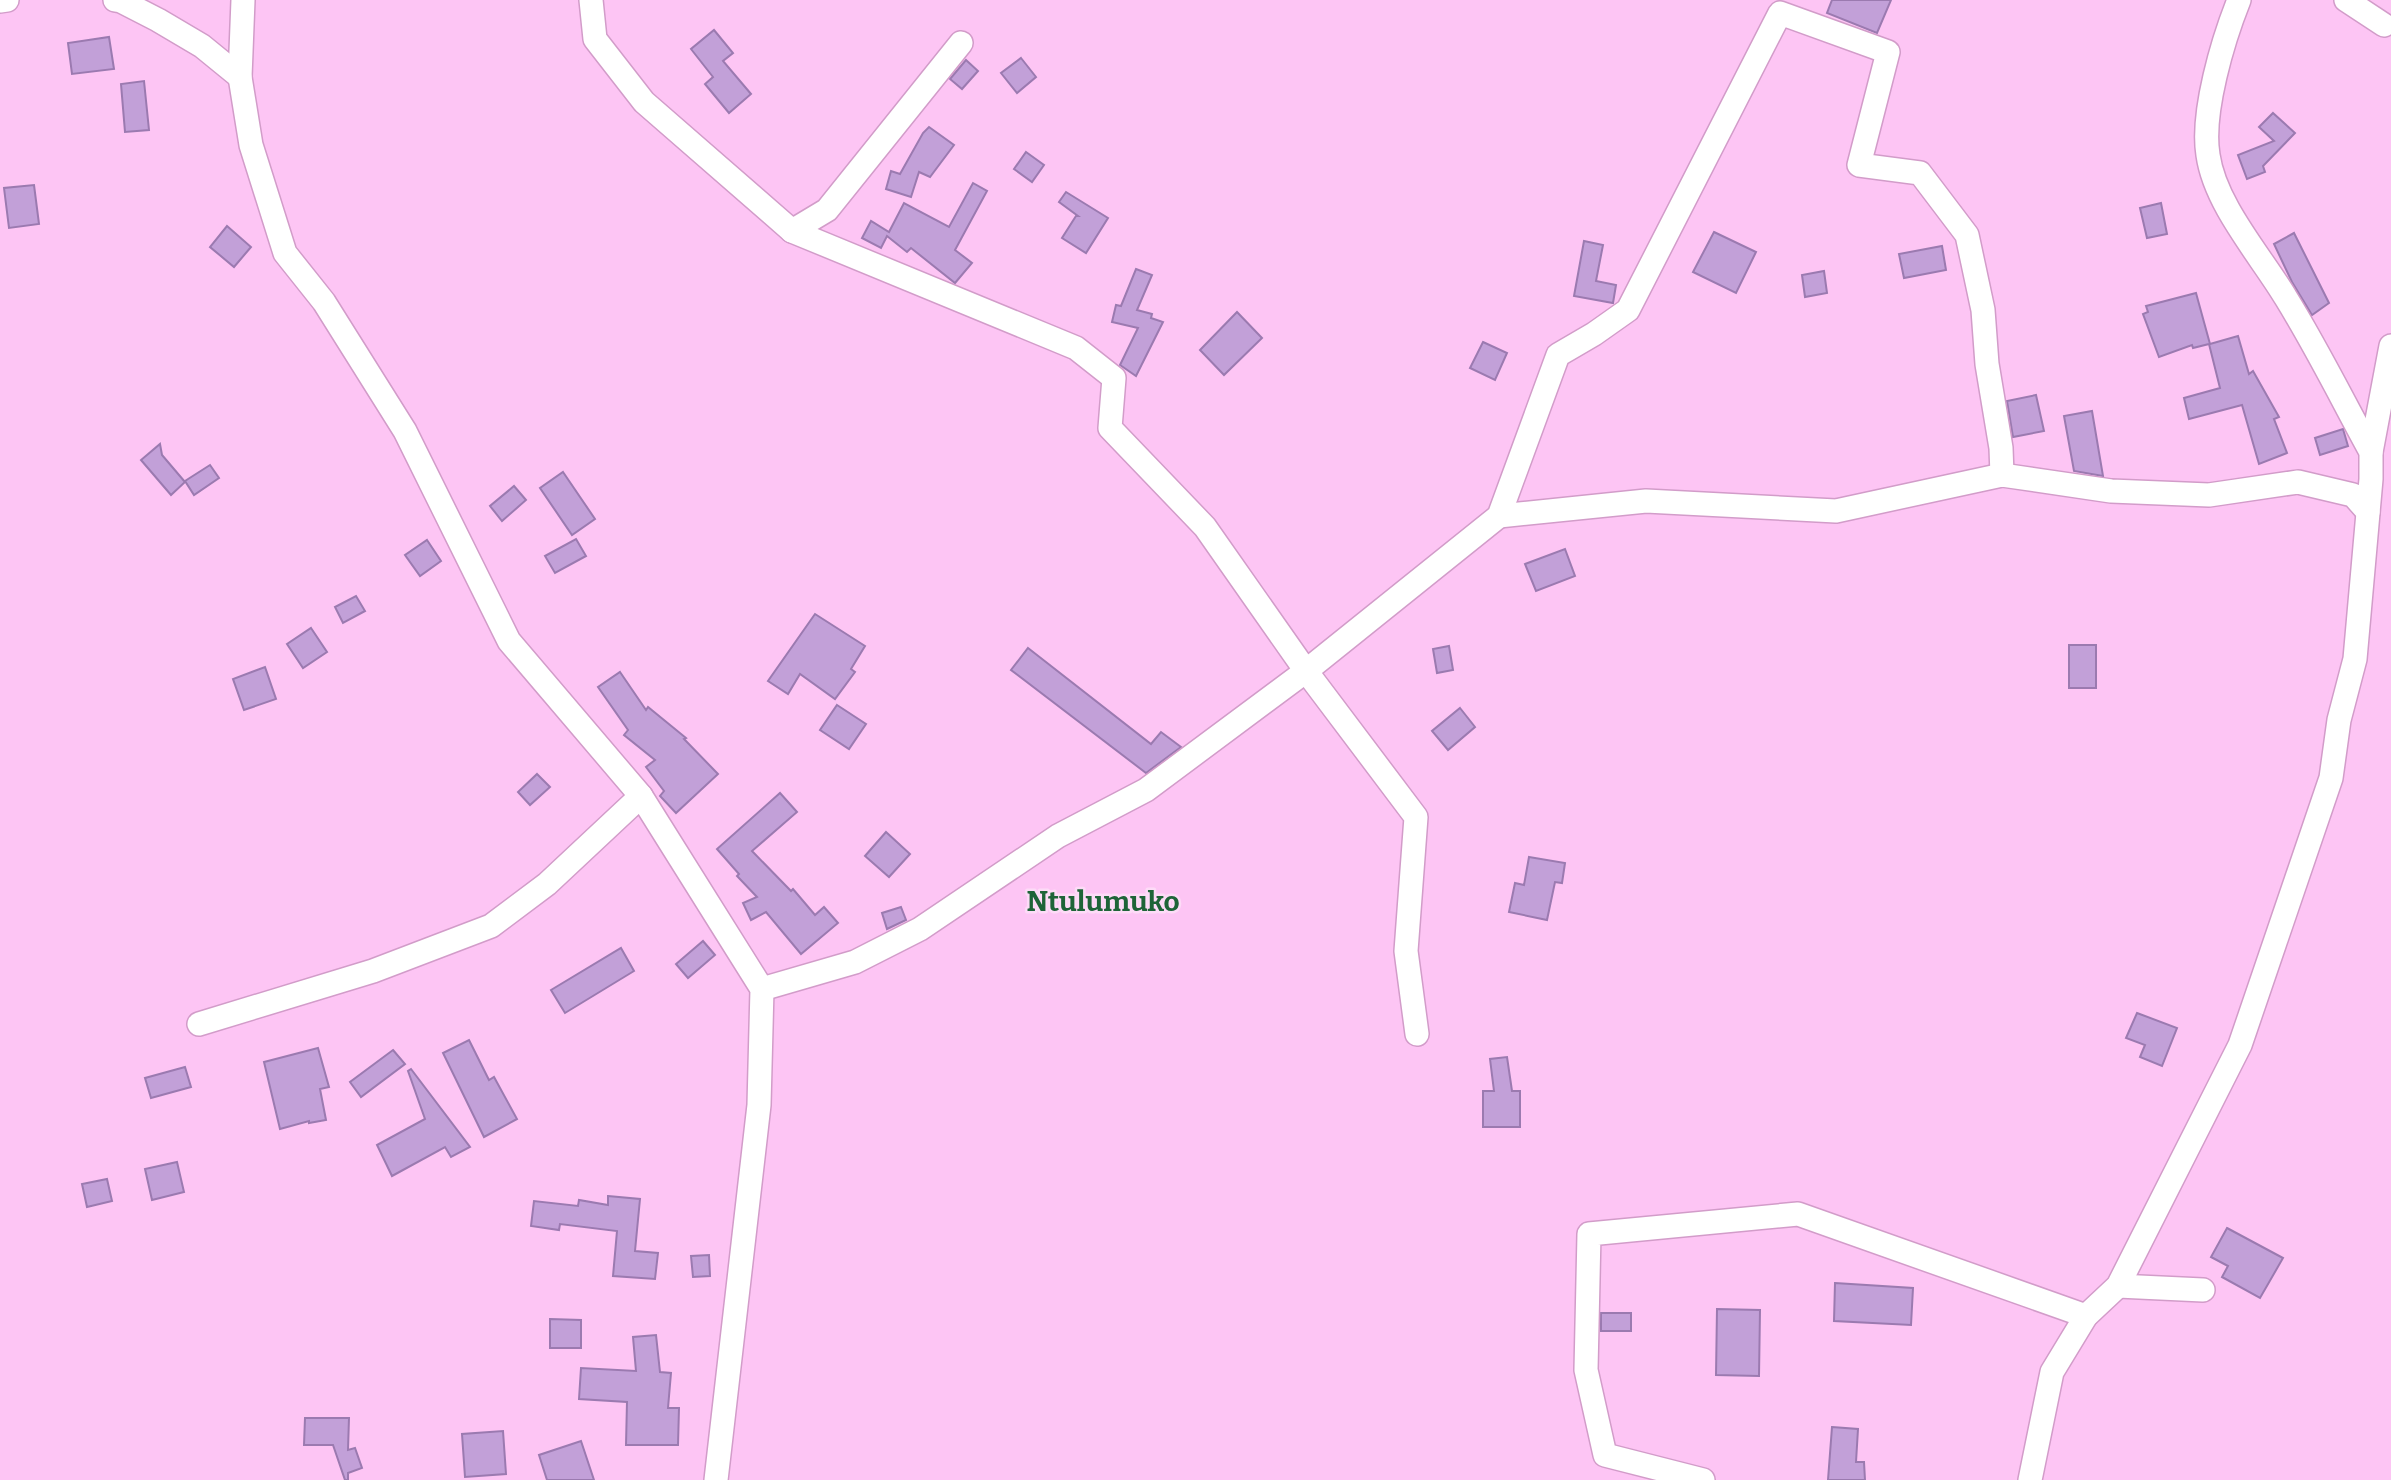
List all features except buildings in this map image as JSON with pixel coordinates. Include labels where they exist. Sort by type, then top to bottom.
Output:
[{"type":"street","points":[[0,1],[7,0]]},
{"type":"street","points":[[115,0],[146,14],[202,46],[240,77]]},
{"type":"street","points":[[243,0],[240,77],[251,145],[285,253],[324,302],[405,431],[509,641],[642,796],[762,989],[759,1105],[716,1480]]},
{"type":"street","points":[[591,0],[595,39],[644,102],[792,231],[1076,348],[1114,378],[1110,428],[1205,527],[1306,671],[1416,817],[1406,951],[1417,1034]]},
{"type":"street","points":[[2239,0],[2216,77],[2206,127],[2208,157],[2222,198],[2287,299],[2371,452]]},
{"type":"street","points":[[2346,0],[2384,25]]},
{"type":"street","points":[[762,989],[855,962],[920,929],[1058,836],[1146,790],[1306,671],[1499,516],[1558,355],[1628,310],[1780,13],[1888,52],[1859,164],[1920,173],[1968,235],[1983,310],[1987,364],[2001,448],[2002,475]]},
{"type":"street","points":[[792,231],[827,210],[961,43]]},
{"type":"street","points":[[2030,1480],[2052,1372],[2086,1316],[2118,1286],[2240,1045],[2331,778],[2339,720],[2355,659],[2371,452],[2391,346]]},
{"type":"street","points":[[1499,516],[1646,501],[1836,511],[2002,475],[2111,491],[2209,495],[2298,482],[2353,495],[2368,512]]},
{"type":"street","points":[[199,1024],[373,971],[491,926],[547,884],[642,796]]},
{"type":"street","points":[[1703,1480],[1605,1455],[1586,1370],[1589,1234],[1798,1214],[2086,1316]]},
{"type":"street","points":[[2118,1286],[2203,1290]]},
{"type":"district","name":"Ntulumuko","points":[[1103,901]]}]
